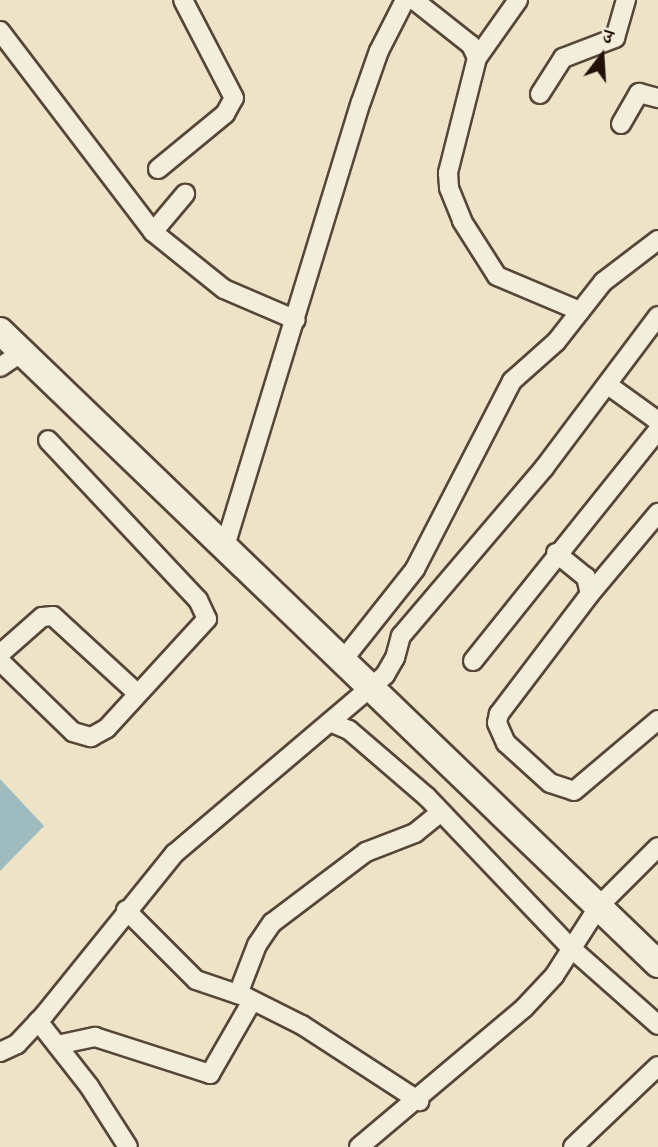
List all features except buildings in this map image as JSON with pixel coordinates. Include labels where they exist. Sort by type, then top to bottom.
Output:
[{"type":"main road","points":[[0,331],[658,964]]},
{"type":"street","points":[[158,169],[225,114],[234,98],[183,0]]},
{"type":"street","points":[[225,546],[370,76],[405,0]]},
{"type":"street","points":[[414,0],[471,45],[477,58]]},
{"type":"street","points":[[518,0],[477,58],[448,173],[453,200],[497,276],[580,311]]},
{"type":"street","points":[[540,94],[563,58],[615,38],[626,0]]},
{"type":"street","points":[[0,31],[153,232],[224,289],[296,320]]},
{"type":"street","points":[[621,124],[639,93],[658,98]]},
{"type":"street","points":[[153,232],[185,194]]},
{"type":"street","points":[[343,660],[415,569],[512,382],[556,342],[603,282],[658,240]]},
{"type":"street","points":[[0,1052],[17,1044],[38,1021],[174,854],[263,782],[307,736],[330,722],[372,688],[391,666],[401,636],[608,385],[658,316]]},
{"type":"street","points":[[0,367],[22,352]]},
{"type":"street","points":[[608,385],[658,421]]},
{"type":"street","points":[[473,661],[556,553],[658,430]]},
{"type":"street","points":[[0,661],[80,736],[99,734],[203,627],[206,610],[48,440]]},
{"type":"street","points":[[658,513],[590,594],[499,714],[497,723],[506,743],[550,783],[574,791],[658,720]]},
{"type":"street","points":[[556,553],[586,577],[590,594]]},
{"type":"street","points":[[0,654],[42,617],[53,616],[137,693]]},
{"type":"street","points":[[330,722],[349,730],[441,813],[571,948],[658,1025]]},
{"type":"street","points":[[57,1045],[94,1037],[210,1074],[245,997],[257,945],[272,923],[366,852],[415,834],[441,813]]},
{"type":"street","points":[[363,1146],[524,1009],[599,906],[658,847]]},
{"type":"street","points":[[126,910],[196,979],[245,997],[350,1053],[419,1101]]},
{"type":"street","points":[[38,1021],[128,1147]]},
{"type":"street","points":[[573,1147],[658,1066]]},
{"type":"water","points":[[0,779],[44,826],[0,871]]}]
